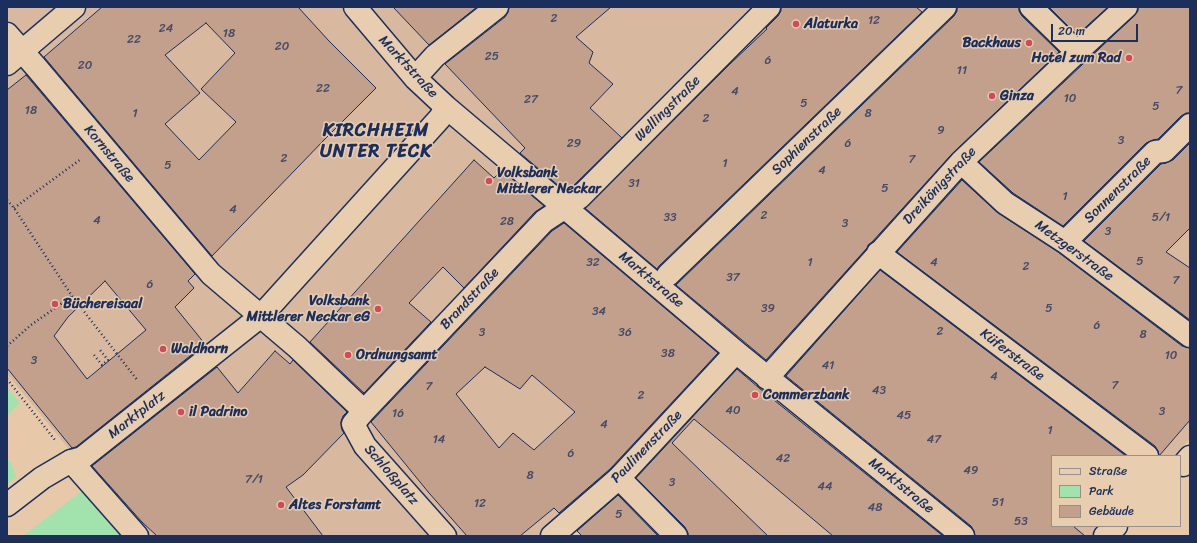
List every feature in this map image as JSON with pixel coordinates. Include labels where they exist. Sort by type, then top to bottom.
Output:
[{"type":"street","points":[[14,58],[74,7]]},
{"type":"street","name":"Marktstraße","points":[[355,7],[415,78],[446,107],[767,378],[963,536]]},
{"type":"street","points":[[415,78],[435,56],[497,7]]},
{"type":"street","name":"Wellingstraße","points":[[564,207],[580,197],[769,7]]},
{"type":"street","points":[[1031,7],[1077,52]]},
{"type":"street","name":"Dreikönigstraße","points":[[767,378],[960,162],[1126,7]]},
{"type":"street","name":"Sophienstraße","points":[[668,275],[933,11]]},
{"type":"street","name":"Kornstraße","points":[[7,34],[14,58],[36,67],[211,274],[261,316]]},
{"type":"street","name":"Marktplatz","points":[[7,505],[42,478],[71,461],[82,458],[261,316],[440,118],[446,107]]},
{"type":"street","name":"Sonnenstraße","points":[[1066,242],[1155,152],[1164,151],[1190,125]]},
{"type":"street","name":"Metzgerstraße","points":[[960,162],[1005,203],[1066,242],[1190,336]]},
{"type":"street","name":"Brandstraße","points":[[364,411],[544,220],[564,207]]},
{"type":"street","name":"Küferstraße","points":[[878,254],[1146,455]]},
{"type":"street","points":[[261,316],[297,347],[364,411]]},
{"type":"street","name":"Paulinenstraße","points":[[552,536],[618,478],[736,352]]},
{"type":"street","name":"Schloßplatz","points":[[364,411],[353,424],[365,446],[445,536]]},
{"type":"street","points":[[71,461],[137,536]]},
{"type":"street","points":[[618,478],[676,536]]},
{"type":"street","points":[[1105,536],[1115,527]]},
{"type":"path","points":[[14,208],[101,145]]},
{"type":"path","points":[[7,200],[14,208],[72,296],[154,401]]},
{"type":"path","points":[[7,346],[31,326],[72,296]]},
{"type":"path","points":[[94,355],[102,365],[108,360],[100,350]]},
{"type":"path","points":[[7,379],[71,461]]},
{"type":"shaded area","points":[[7,7],[1190,7],[1190,439],[1174,455],[1051,455],[1051,527],[1103,527],[1094,536],[686,536],[619,468],[537,536],[147,536],[73,454],[7,374]]},
{"type":"green space","points":[[7,387],[20,403],[7,416]]},
{"type":"green space","points":[[7,460],[11,462],[16,477],[7,484]]},
{"type":"green space","points":[[86,488],[126,536],[23,536]]},
{"type":"building","points":[[102,7],[298,7],[329,41],[376,88],[212,256],[44,57]],"holes":[[[206,23],[235,53],[201,89],[236,122],[199,160],[165,124],[200,93],[165,55]]]},
{"type":"building","points":[[393,7],[477,7],[429,45]]},
{"type":"building","points":[[509,7],[611,7],[576,37],[593,52],[589,63],[613,84],[590,108],[622,138],[566,192],[520,153],[525,148],[445,64],[505,17]]},
{"type":"building","points":[[781,7],[916,7],[922,12],[657,269],[585,208],[767,29],[766,28],[778,16],[781,11]]},
{"type":"building","points":[[957,7],[1019,7],[1019,11],[1022,16],[1059,52],[952,154],[868,245],[867,248],[766,360],[676,285],[954,16],[957,11]]},
{"type":"building","points":[[1049,7],[1108,7],[1077,35]]},
{"type":"building","points":[[1138,7],[1190,7],[1190,113],[1186,113],[1181,116],[1158,139],[1146,143],[1063,226],[1013,193],[979,162],[1134,16],[1138,11]]},
{"type":"building","points":[[26,75],[195,274],[188,281],[194,288],[175,307],[205,344],[76,447],[72,448],[7,368],[7,90]],"holes":[[[105,281],[146,330],[87,379],[54,336],[68,317]]]},
{"type":"building","points":[[1190,143],[1190,228],[1166,252],[1190,268],[1190,320],[1084,241],[1161,164],[1173,160]]},
{"type":"building","name":"Volksbank Mittlerer Neckar eG","points":[[474,160],[494,178],[502,170],[544,206],[535,212],[464,288],[443,267],[409,303],[431,322],[364,393],[310,342]]},
{"type":"building","points":[[962,180],[998,213],[1058,252],[1182,346],[1190,348],[1190,420],[1159,455],[1155,446],[897,252]]},
{"type":"building","points":[[564,223],[718,353],[610,469],[559,513],[554,508],[520,536],[467,536],[429,493],[371,422],[552,231]],"holes":[[[485,367],[520,389],[532,375],[575,412],[534,450],[513,433],[499,448],[456,394]]]},
{"type":"building","points":[[880,270],[1125,455],[1051,455],[1051,527],[1074,527],[1085,536],[975,536],[971,526],[786,376]]},
{"type":"building","points":[[275,351],[290,364],[293,360],[347,412],[343,416],[341,422],[344,433],[303,475],[286,487],[323,536],[157,536],[142,522],[92,466],[217,367],[238,393]]},
{"type":"building","points":[[737,369],[943,536],[833,536],[694,419],[672,443],[768,536],[688,536],[685,527],[636,478]]},
{"type":"building","points":[[618,495],[658,536],[582,536],[577,531]]},
{"type":"place","name":"Alaturka","points":[[796,24]]},
{"type":"place","name":"Backhaus","points":[[1029,43]]},
{"type":"place","name":"Hotel zum Rad","points":[[1129,58]]},
{"type":"place","name":"Ginza","points":[[992,96]]},
{"type":"place","name":"Volksbank Mittlerer Neckar","points":[[489,181]]},
{"type":"place","name":"Büchereisaal","points":[[55,304]]},
{"type":"place","name":"Volksbank Mittlerer Neckar eG","points":[[378,309]]},
{"type":"place","name":"Waldhorn","points":[[163,349]]},
{"type":"place","name":"Ordnungsamt","points":[[348,355]]},
{"type":"place","name":"Commerzbank","points":[[755,395]]},
{"type":"place","name":"il Padrino","points":[[181,412]]},
{"type":"place","name":"Altes Forstamt","points":[[281,505]]},
{"type":"district","name":"KIRCHHEIM UNTER TECK","points":[[376,141]]}]
